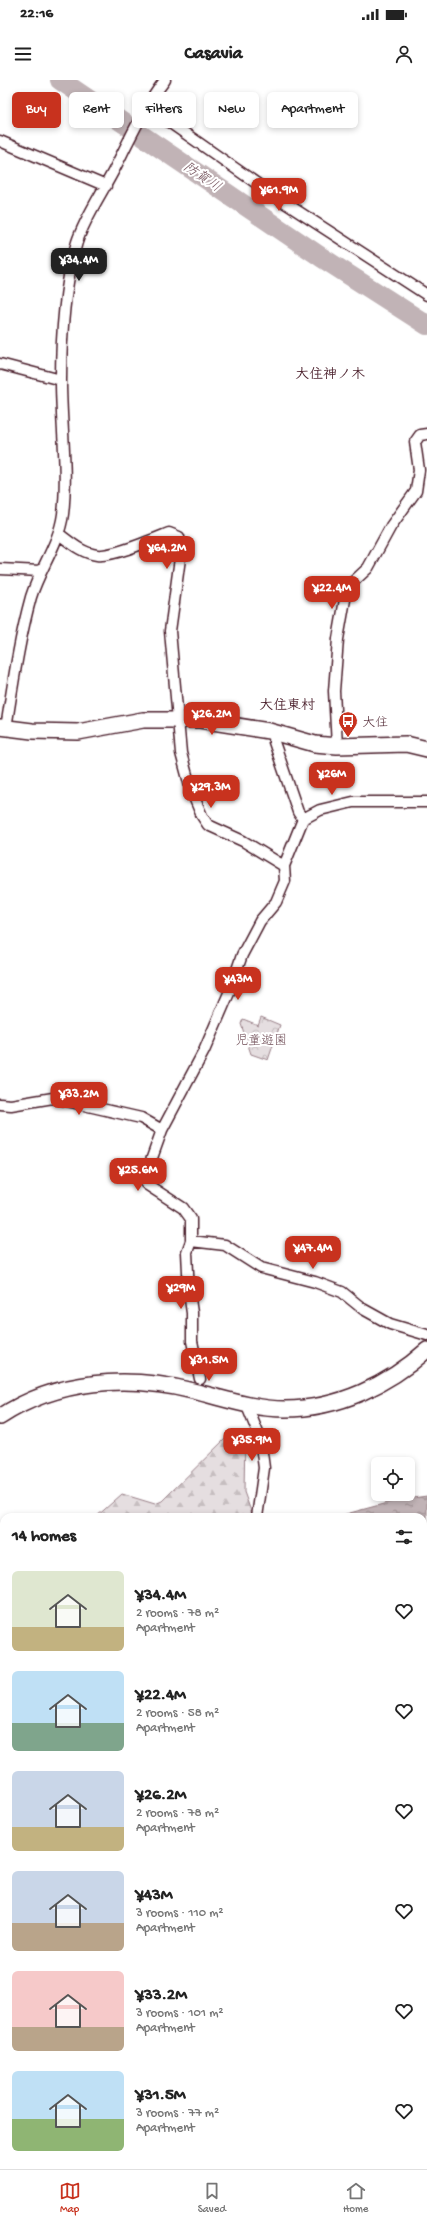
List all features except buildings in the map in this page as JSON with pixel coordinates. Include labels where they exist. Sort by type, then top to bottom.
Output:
[{"type":"street","points":[[156,92],[165,80]]},
{"type":"street","points":[[135,128],[78,241],[68,279],[63,326],[61,380],[64,489],[59,534],[40,571],[31,597],[3,728],[32,731],[78,732],[143,720],[200,720],[275,733],[315,744],[337,746],[406,744],[427,749]]},
{"type":"street","points":[[177,128],[279,199],[427,295]]},
{"type":"street","points":[[0,142],[106,186]]},
{"type":"street","points":[[0,364],[61,380]]},
{"type":"street","points":[[337,746],[334,691],[338,639],[346,594],[352,582],[368,568],[391,526],[416,491],[419,470],[415,442],[420,435],[427,434]]},
{"type":"street","points":[[59,534],[77,548],[98,555],[135,547],[169,533],[179,536],[180,551],[170,631],[178,719],[186,772],[202,816],[208,825],[243,841],[284,866]]},
{"type":"street","points":[[0,569],[40,571]]},
{"type":"street","points":[[275,733],[274,742],[298,812],[303,819]]},
{"type":"street","points":[[200,1379],[192,1341],[192,1313],[187,1252],[191,1241],[191,1219],[182,1208],[146,1184],[148,1169],[162,1130],[204,1051],[229,993],[242,955],[260,921],[276,902],[285,881],[284,866],[303,819],[320,810],[353,802],[427,802]]},
{"type":"street","points":[[0,1104],[11,1104],[53,1098],[141,1118],[162,1130]]},
{"type":"street","points":[[191,1241],[225,1245],[261,1268],[315,1282],[342,1292],[363,1309],[390,1324],[427,1335]]},
{"type":"street","points":[[0,1417],[14,1408],[45,1394],[111,1381],[138,1382],[192,1391],[247,1406],[284,1409],[313,1407],[355,1396],[383,1382],[413,1363],[427,1350]]},
{"type":"street","points":[[247,1406],[260,1438],[264,1468],[258,1513]]},
{"type":"green space","name":"児童遊園","points":[[261,1017],[280,1025],[268,1060],[251,1054],[241,1024],[243,1019],[258,1025]]},
{"type":"green space","points":[[237,1431],[245,1434],[244,1492],[252,1513],[101,1513],[122,1494],[155,1504],[162,1501],[230,1434]]},
{"type":"water","points":[[427,1496],[427,1513],[350,1513],[394,1501],[415,1501],[415,1498]]},
{"type":"waterway","name":"防賀川","points":[[60,80],[321,257],[427,325]]},
{"type":"place","name":"大住","points":[[348,738]]},
{"type":"district","name":"大住神ノ木","points":[[330,373]]},
{"type":"district","name":"大住東村","points":[[287,704]]}]
